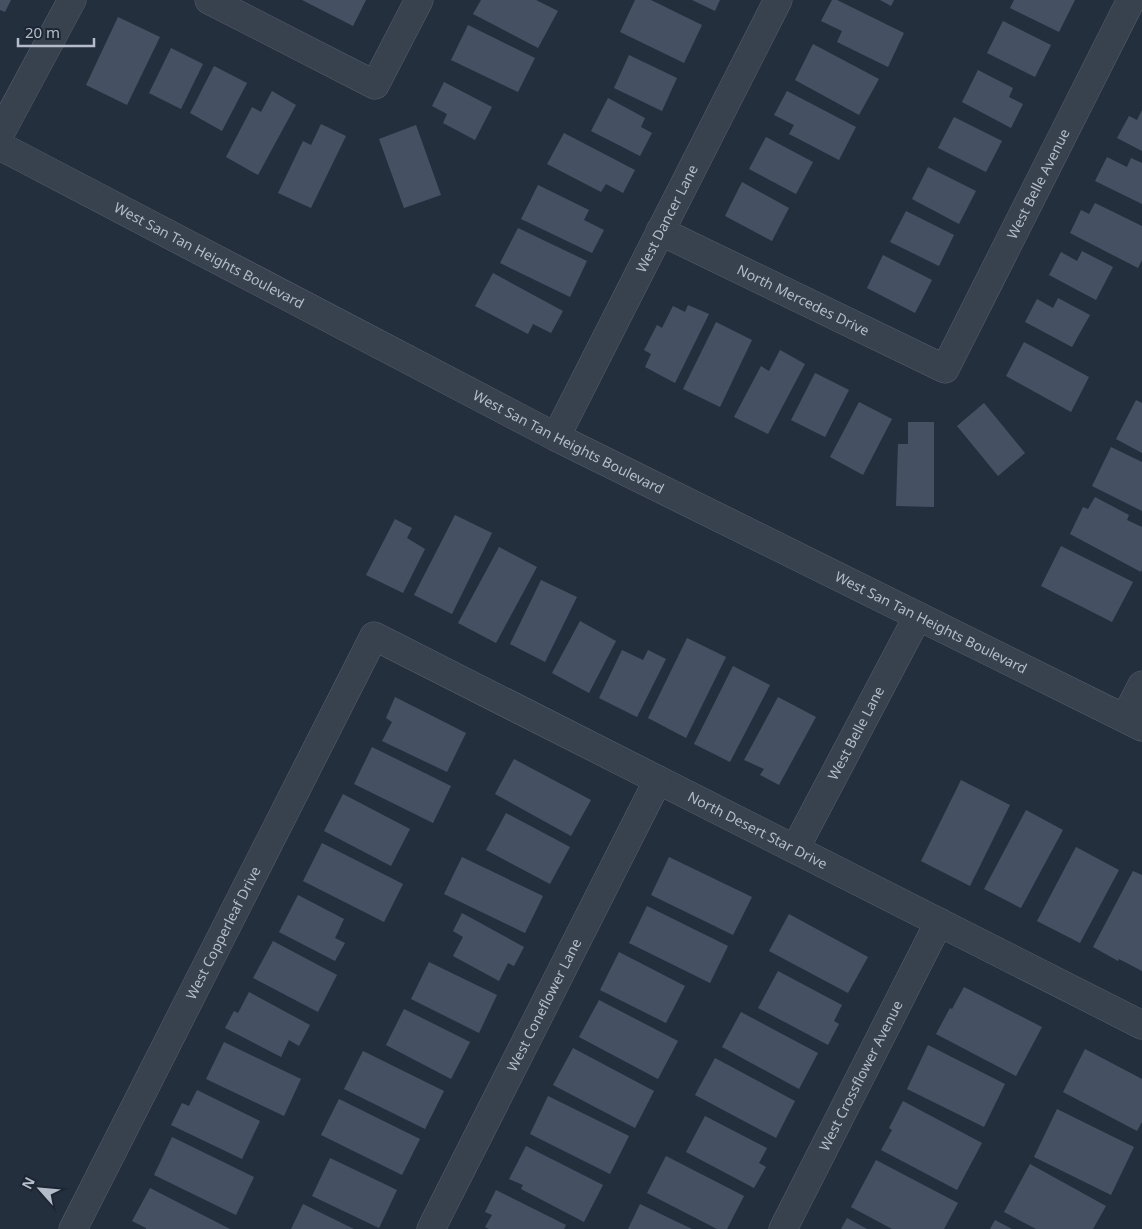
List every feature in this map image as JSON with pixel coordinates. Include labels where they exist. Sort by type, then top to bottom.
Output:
[{"type":"street","points":[[0,134],[72,0]]},
{"type":"street","points":[[209,0],[375,85],[419,0]]},
{"type":"street","name":"West Dancer Lane","points":[[556,437],[778,0]]},
{"type":"street","name":"West Belle Avenue","points":[[946,369],[1132,0]]},
{"type":"street","name":"West San Tan Heights Boulevard","points":[[0,146],[556,437],[1134,723]]},
{"type":"street","name":"North Mercedes Drive","points":[[660,231],[946,369]]},
{"type":"street","name":"West Belle Lane","points":[[795,849],[918,616]]},
{"type":"street","name":"North Desert Star Drive","points":[[374,636],[1142,1025]]},
{"type":"street","name":"West Copperleaf Drive","points":[[73,1229],[374,636]]},
{"type":"street","points":[[1134,723],[1142,685]]},
{"type":"street","name":"West Coneflower Lane","points":[[431,1229],[658,780]]},
{"type":"street","name":"West Crossflower Avenue","points":[[782,1229],[939,922]]},
{"type":"building","points":[[0,0],[11,0],[5,12],[0,10]]},
{"type":"building","points":[[302,0],[366,0],[353,26]]},
{"type":"building","points":[[481,0],[536,0],[558,11],[538,48],[473,14]]},
{"type":"building","points":[[635,0],[651,0],[702,25],[684,63],[620,32]]},
{"type":"building","points":[[692,0],[720,0],[715,11]]},
{"type":"building","points":[[832,0],[837,0],[904,33],[888,67],[837,42],[842,31],[821,21]]},
{"type":"building","points":[[880,0],[894,0],[891,6]]},
{"type":"building","points":[[1014,0],[1075,0],[1059,32],[1010,8]]},
{"type":"building","points":[[118,17],[160,37],[127,105],[86,85]]},
{"type":"building","points":[[1003,21],[1051,45],[1035,77],[987,53]]},
{"type":"building","points":[[468,25],[535,58],[518,92],[451,60]]},
{"type":"building","points":[[813,44],[879,79],[859,115],[795,80]]},
{"type":"building","points":[[171,48],[203,64],[181,109],[149,93]]},
{"type":"building","points":[[629,55],[677,78],[662,111],[614,88]]},
{"type":"building","points":[[214,66],[247,83],[222,131],[190,113]]},
{"type":"building","points":[[978,70],[1013,88],[1009,97],[1023,104],[1011,128],[962,102]]},
{"type":"building","points":[[444,82],[492,107],[475,140],[443,123],[447,114],[432,106]]},
{"type":"building","points":[[272,91],[296,105],[258,175],[226,157],[252,107],[261,112]]},
{"type":"building","points":[[787,91],[856,127],[839,160],[789,134],[794,125],[774,115]]},
{"type":"building","points":[[608,98],[645,118],[641,127],[652,133],[640,156],[591,131]]},
{"type":"building","points":[[1142,110],[1142,151],[1117,138],[1129,116],[1137,120]]},
{"type":"building","points":[[954,117],[1002,141],[986,172],[938,148]]},
{"type":"building","points":[[321,124],[346,136],[311,208],[278,193],[303,141],[311,145]]},
{"type":"building","points":[[416,125],[441,195],[404,208],[379,139]]},
{"type":"building","points":[[564,133],[635,170],[623,193],[606,184],[601,192],[547,164]]},
{"type":"building","points":[[766,137],[813,162],[796,194],[749,169]]},
{"type":"building","points":[[1107,157],[1127,167],[1131,158],[1142,163],[1142,204],[1095,181]]},
{"type":"building","points":[[928,167],[976,191],[959,224],[912,199]]},
{"type":"building","points":[[742,182],[789,208],[772,241],[725,216]]},
{"type":"building","points":[[538,185],[589,210],[584,220],[604,230],[592,253],[521,219]]},
{"type":"building","points":[[1095,203],[1142,226],[1142,260],[1138,268],[1070,233],[1081,210],[1089,214]]},
{"type":"building","points":[[906,211],[954,235],[939,266],[890,242]]},
{"type":"building","points":[[518,228],[587,261],[570,297],[500,263]]},
{"type":"building","points":[[1082,251],[1113,267],[1096,300],[1049,275],[1061,252],[1077,261]]},
{"type":"building","points":[[883,255],[932,280],[915,313],[867,288]]},
{"type":"building","points":[[493,273],[563,311],[551,333],[533,324],[528,334],[475,306]]},
{"type":"building","points":[[1058,298],[1090,315],[1072,347],[1025,322],[1037,299],[1053,308]]},
{"type":"building","points":[[688,305],[709,314],[675,383],[645,367],[651,354],[644,350],[657,325],[662,328],[673,306],[685,312]]},
{"type":"building","points":[[716,322],[752,340],[720,407],[683,389]]},
{"type":"building","points":[[1024,342],[1089,377],[1071,412],[1006,376]]},
{"type":"building","points":[[780,350],[805,364],[768,434],[734,417],[761,366],[769,371]]},
{"type":"building","points":[[815,373],[849,390],[825,437],[791,420]]},
{"type":"building","points":[[1136,400],[1142,403],[1142,453],[1116,439]]},
{"type":"building","points":[[859,402],[892,419],[863,475],[830,457]]},
{"type":"building","points":[[984,403],[1025,453],[998,476],[957,426]]},
{"type":"building","points":[[908,422],[934,422],[934,507],[896,506],[898,444],[908,444]]},
{"type":"building","points":[[1111,447],[1142,462],[1142,511],[1092,486]]},
{"type":"building","points":[[1095,497],[1129,515],[1127,520],[1142,527],[1141,572],[1070,534],[1083,507],[1088,509]]},
{"type":"building","points":[[455,515],[492,533],[452,614],[414,595]]},
{"type":"building","points":[[395,519],[412,528],[407,538],[425,549],[403,593],[366,575]]},
{"type":"building","points":[[1061,546],[1133,582],[1112,622],[1041,586]]},
{"type":"building","points":[[499,547],[537,567],[496,643],[458,623]]},
{"type":"building","points":[[541,580],[577,597],[545,662],[510,644]]},
{"type":"building","points":[[580,621],[616,641],[589,693],[552,673]]},
{"type":"building","points":[[687,638],[726,657],[686,738],[648,718]]},
{"type":"building","points":[[622,650],[643,660],[648,650],[666,659],[637,717],[599,698]]},
{"type":"building","points":[[733,666],[770,685],[730,762],[694,744]]},
{"type":"building","points":[[395,697],[466,733],[447,772],[382,741],[392,722],[386,718]]},
{"type":"building","points":[[778,697],[816,717],[779,785],[760,775],[764,769],[744,760]]},
{"type":"building","points":[[372,747],[451,786],[433,823],[354,784]]},
{"type":"building","points":[[514,759],[591,800],[571,836],[495,794]]},
{"type":"building","points":[[961,780],[1010,805],[970,886],[921,861]]},
{"type":"building","points":[[343,794],[410,829],[391,866],[324,831]]},
{"type":"building","points":[[1026,810],[1063,830],[1021,908],[984,889]]},
{"type":"building","points":[[506,813],[570,847],[550,884],[486,850]]},
{"type":"building","points":[[322,843],[403,884],[384,922],[303,881]]},
{"type":"building","points":[[1076,847],[1119,870],[1080,943],[1037,921]]},
{"type":"building","points":[[462,857],[543,896],[525,933],[444,894]]},
{"type":"building","points":[[669,857],[752,897],[733,935],[651,895]]},
{"type":"building","points":[[1133,871],[1142,875],[1142,971],[1119,959],[1118,961],[1093,947]]},
{"type":"building","points":[[298,895],[344,919],[335,938],[345,943],[335,961],[279,932]]},
{"type":"building","points":[[647,906],[728,946],[710,983],[629,943]]},
{"type":"building","points":[[462,913],[524,947],[514,966],[508,963],[499,981],[453,956],[463,937],[453,931]]},
{"type":"building","points":[[789,914],[868,957],[848,993],[769,951]]},
{"type":"building","points":[[273,941],[337,975],[318,1012],[253,978]]},
{"type":"building","points":[[619,952],[685,986],[666,1023],[600,990]]},
{"type":"building","points":[[429,962],[497,995],[479,1033],[411,999]]},
{"type":"building","points":[[778,971],[842,1005],[834,1021],[839,1024],[828,1045],[758,1008]]},
{"type":"building","points":[[964,987],[1042,1027],[1016,1076],[936,1034]]},
{"type":"building","points":[[249,992],[310,1025],[299,1046],[289,1040],[281,1057],[225,1028],[234,1011],[238,1013]]},
{"type":"building","points":[[599,1000],[678,1041],[658,1079],[579,1037]]},
{"type":"building","points":[[404,1009],[470,1042],[451,1079],[386,1045]]},
{"type":"building","points":[[741,1012],[818,1053],[799,1089],[722,1047]]},
{"type":"building","points":[[224,1042],[301,1079],[284,1116],[206,1079]]},
{"type":"building","points":[[928,1045],[1005,1084],[984,1127],[907,1089]]},
{"type":"building","points":[[573,1048],[654,1091],[635,1128],[553,1085]]},
{"type":"building","points":[[1085,1049],[1142,1079],[1142,1122],[1137,1131],[1063,1092]]},
{"type":"building","points":[[363,1051],[444,1091],[425,1129],[344,1089]]},
{"type":"building","points":[[715,1058],[795,1101],[776,1138],[695,1095]]},
{"type":"building","points":[[197,1090],[260,1121],[242,1159],[171,1125],[182,1103],[189,1106]]},
{"type":"building","points":[[548,1096],[629,1136],[610,1174],[530,1134]]},
{"type":"building","points":[[339,1099],[420,1139],[402,1175],[321,1135]]},
{"type":"building","points":[[903,1101],[982,1143],[957,1190],[881,1150],[892,1130],[889,1128]]},
{"type":"building","points":[[1057,1109],[1134,1147],[1111,1195],[1034,1157]]},
{"type":"building","points":[[705,1116],[767,1148],[759,1163],[766,1167],[754,1188],[686,1152]]},
{"type":"building","points":[[172,1137],[254,1177],[236,1215],[154,1175]]},
{"type":"building","points":[[526,1146],[603,1185],[584,1222],[521,1189],[523,1185],[509,1179]]},
{"type":"building","points":[[666,1156],[744,1196],[727,1229],[717,1229],[647,1193]]},
{"type":"building","points":[[330,1158],[397,1190],[379,1228],[312,1196]]},
{"type":"building","points":[[876,1160],[958,1203],[944,1229],[892,1229],[851,1207]]},
{"type":"building","points":[[1030,1164],[1106,1206],[1093,1229],[1036,1229],[1004,1212]]},
{"type":"building","points":[[150,1188],[230,1229],[146,1229],[132,1221]]},
{"type":"building","points":[[496,1190],[566,1225],[564,1229],[489,1229],[485,1227],[492,1215],[485,1212]]},
{"type":"building","points":[[303,1204],[354,1229],[291,1229]]},
{"type":"building","points":[[640,1204],[692,1229],[628,1229]]},
{"type":"building","points":[[847,1218],[867,1229],[841,1229]]},
{"type":"building","points":[[995,1220],[1012,1229],[990,1229]]}]
